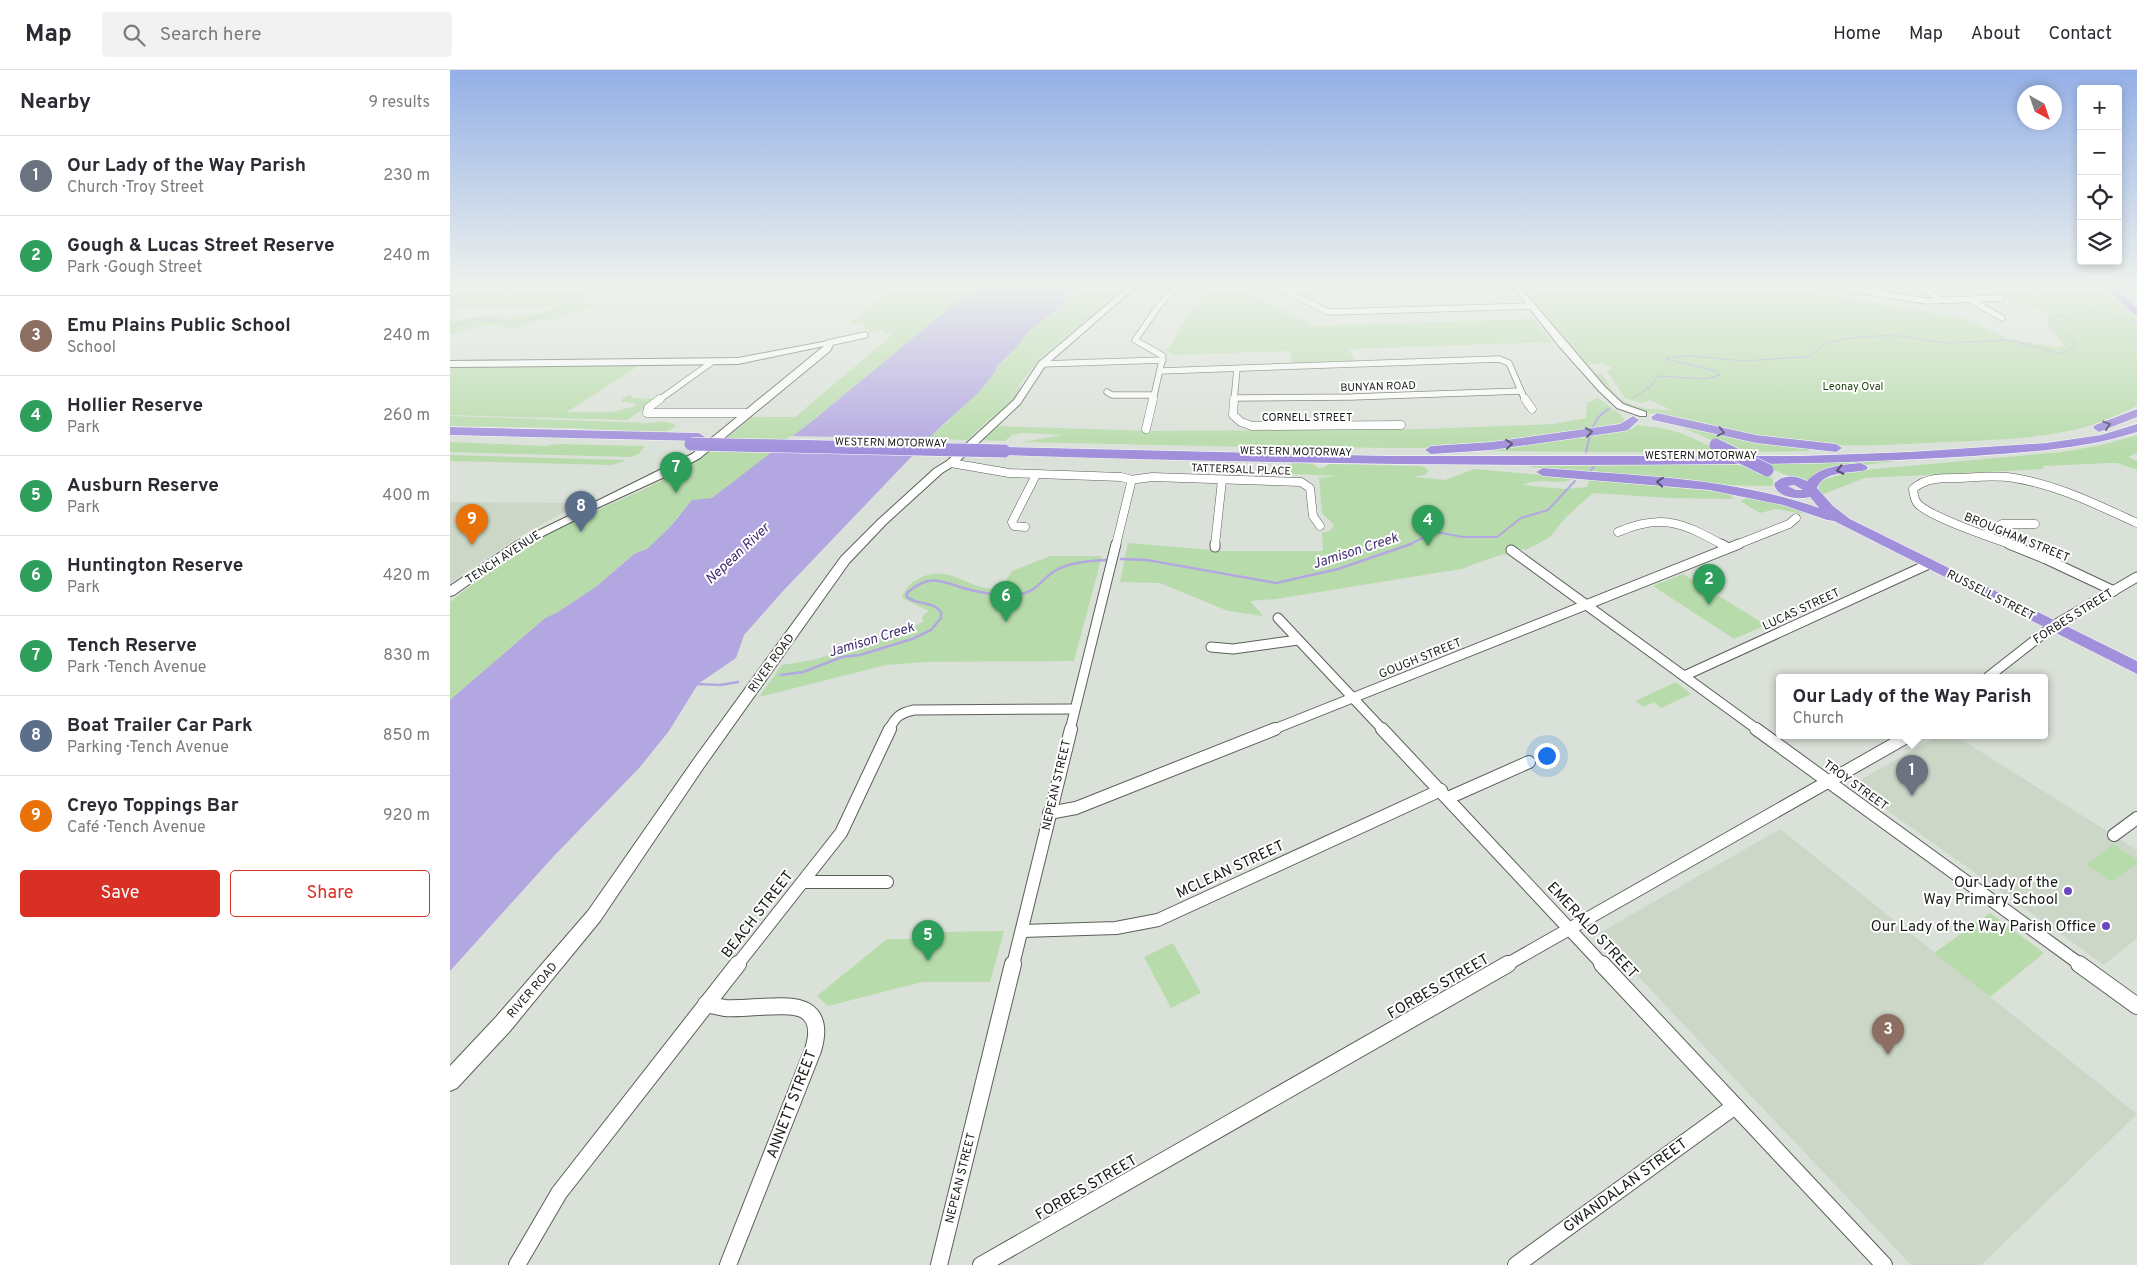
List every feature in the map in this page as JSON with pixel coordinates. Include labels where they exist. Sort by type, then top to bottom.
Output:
[{"type":"highway","name":"WESTERN MOTORWAY","points":[[1604,458],[1903,450],[2006,444],[2062,437],[2110,425],[2137,413]]},
{"type":"highway","points":[[1267,454],[1294,449],[1435,450],[1506,444],[1627,426],[1636,417],[1777,442],[1840,448],[1903,450]]},
{"type":"highway","name":"RUSSELL STREET","points":[[1656,421],[1767,470],[1839,520],[2137,668]]},
{"type":"highway","name":"WESTERN MOTORWAY","points":[[450,430],[695,440],[1267,454],[1792,459],[1933,455],[2046,447],[2096,440],[2137,428]]},
{"type":"highway","name":"WESTERN MOTORWAY","points":[[450,438],[695,440]]},
{"type":"highway","points":[[1267,454],[1303,460],[1431,464],[1565,473],[1709,486],[1789,487],[1802,483],[1811,489],[1816,479],[1842,469],[2053,449],[2088,444],[2096,440]]},
{"type":"highway","points":[[1709,486],[1786,501],[1839,520]]},
{"type":"highway","name":"RUSSELL STREET","points":[[1811,489],[1839,520]]},
{"type":"street","points":[[450,364],[754,360],[834,342]]},
{"type":"street","name":"RIVER ROAD","points":[[450,1081],[503,1024],[594,916],[699,763],[845,560],[882,522],[938,471],[951,463],[1017,402],[1042,364],[1068,342]]},
{"type":"street","points":[[1138,342],[1162,354],[1163,360],[1145,429]]},
{"type":"street","points":[[1561,342],[1596,384],[1601,395],[1636,417]]},
{"type":"street","points":[[712,362],[648,408],[647,413],[746,413],[827,349],[828,343]]},
{"type":"street","points":[[1160,371],[1506,359],[1532,409]]},
{"type":"street","points":[[1042,364],[1163,360]]},
{"type":"street","name":"CORNELL STREET","points":[[1237,369],[1234,417],[1241,422],[1256,427],[1401,425]]},
{"type":"street","name":"BUNYAN ROAD","points":[[1234,398],[1352,397],[1521,391]]},
{"type":"street","points":[[1107,392],[1112,396],[1154,395]]},
{"type":"street","name":"TENCH AVENUE","points":[[450,592],[519,544],[584,511],[595,509],[598,507],[597,505],[696,456],[746,413]]},
{"type":"street","points":[[951,463],[1009,473],[1121,477],[1130,480]]},
{"type":"street","points":[[1025,528],[1014,526],[1012,522],[1036,475]]},
{"type":"street","points":[[1905,500],[1915,500],[1913,489],[1925,481],[1991,477],[2012,478],[2053,488],[2137,523]]},
{"type":"street","name":"TATTERSALL PLACE","points":[[1130,480],[1152,478],[1298,482],[1307,484],[1310,489],[1313,516],[1320,526]]},
{"type":"street","name":"NEPEAN STREET","points":[[938,1265],[1022,931],[1074,709],[1129,492],[1130,480]]},
{"type":"street","points":[[1215,547],[1222,480]]},
{"type":"street","name":"BROUGHAM STREET","points":[[1915,500],[1932,512],[1984,536],[2046,558],[2114,591]]},
{"type":"street","name":"GOUGH STREET","points":[[1049,813],[1076,808],[1789,524],[1796,518]]},
{"type":"street","points":[[1618,532],[1642,523],[1673,522],[1689,527],[1728,548]]},
{"type":"street","points":[[1984,536],[1994,526],[2002,524],[2035,524]]},
{"type":"street","name":"TROY STREET","points":[[1511,550],[2137,1006]]},
{"type":"street","name":"LUCAS STREET","points":[[1684,676],[1929,564]]},
{"type":"street","name":"FORBES STREET","points":[[1992,674],[2053,626],[2137,577]]},
{"type":"street","name":"EMERALD STREET","points":[[1278,618],[1884,1265]]},
{"type":"street","points":[[1211,648],[1232,649],[1298,640]]},
{"type":"street","name":"BEACH STREET","points":[[518,1265],[553,1201],[841,833],[893,720],[897,716],[914,710],[1074,709]]},
{"type":"street","name":"FORBES STREET","points":[[981,1265],[1903,739]]},
{"type":"street","name":"MCLEAN STREET","points":[[1022,931],[1116,928],[1158,920],[1444,794],[1529,762]]},
{"type":"street","points":[[2114,835],[2137,818]]},
{"type":"street","points":[[803,882],[886,882]]},
{"type":"street","name":"ANNETT STREET","points":[[706,1004],[726,1008],[798,1007],[809,1011],[817,1029],[813,1050],[728,1265]]},
{"type":"street","name":"GWANDALAN STREET","points":[[1516,1265],[1735,1106]]},
{"type":"shaded area","points":[[450,502],[580,503],[517,538],[450,583]]},
{"type":"shaded area","name":"Our Lady of the Way Primary School","points":[[1932,739],[1960,739],[2137,850],[2137,938],[2104,965],[1856,788],[1855,783]]},
{"type":"shaded area","points":[[1780,829],[2137,1114],[1981,1265],[1911,1265],[1598,934]]},
{"type":"green space","points":[[908,342],[785,443],[712,498],[678,516],[671,526],[647,549],[634,554],[597,586],[558,612],[545,618],[450,700],[450,602],[497,566],[534,541],[640,491],[694,462],[731,435],[751,417],[795,417],[883,343]]},
{"type":"green space","points":[[1021,342],[1060,342],[1041,357],[1000,409],[1022,383],[1019,388],[1022,387],[1011,404],[970,440],[999,410],[967,440],[940,439],[924,455],[913,455],[935,432],[948,422],[952,415],[979,392],[997,367]]},
{"type":"green space","points":[[1172,342],[1552,342],[1350,349],[1354,361],[1293,363],[1290,351],[1171,355],[1172,353],[1164,350],[1168,349]]},
{"type":"green space","name":"Leonay Oval","points":[[1569,342],[2025,342],[2058,348],[2064,345],[2061,342],[2137,342],[2137,405],[2093,425],[2044,435],[1994,440],[1860,446],[1817,445],[1757,437],[1637,411],[1619,402],[1594,373],[1602,374],[1613,392],[1627,403],[1649,409],[1671,410],[1650,400],[1642,403],[1625,398],[1607,371],[1613,368],[1600,363],[1588,365]]},
{"type":"green space","points":[[638,366],[567,412],[613,412],[635,406],[636,403],[621,402],[623,398],[630,395],[633,398],[657,399],[627,420],[450,415],[450,367]]},
{"type":"green space","points":[[1597,397],[1621,415],[1624,420],[1621,423],[1541,438],[1455,446],[1419,448],[1253,447],[1022,442],[1063,435],[1021,433],[1012,435],[1005,441],[979,440],[995,426],[1154,431],[1425,429],[1553,424],[1586,418],[1587,402],[1591,402]]},
{"type":"green space","points":[[450,416],[663,422],[676,426],[664,433],[569,428],[450,426]]},
{"type":"green space","points":[[1637,425],[1662,428],[1681,433],[1725,453],[1477,450],[1632,429]]},
{"type":"green space","points":[[1686,426],[1808,448],[1810,451],[1737,452],[1684,428]]},
{"type":"green space","points":[[2137,435],[2137,453],[2128,457],[2137,461],[2137,470],[2117,463],[2110,463],[2043,466],[2044,469],[1865,478],[1821,495],[1818,484],[1826,479],[1854,471],[2062,452],[2102,445]]},
{"type":"green space","points":[[450,442],[546,446],[557,444],[644,446],[639,454],[630,457],[450,452]]},
{"type":"green space","points":[[450,455],[625,461],[612,465],[450,461]]},
{"type":"green space","points":[[1897,461],[1855,466],[1808,481],[1783,474],[1762,464]]},
{"type":"green space","points":[[1293,463],[1313,464],[1319,468],[1329,464],[1421,466],[1428,471],[1425,475],[1414,477],[1445,480],[1474,469],[1574,478],[1563,482],[1535,481],[1523,485],[1564,489],[1587,487],[1589,482],[1587,478],[1723,492],[1731,494],[1733,499],[1670,498],[1593,493],[1566,517],[1550,537],[1526,550],[1503,554],[1467,568],[1276,599],[1250,601],[1263,616],[1228,611],[1160,583],[1120,582],[1128,543],[1224,551],[1323,551],[1322,533],[1330,531],[1334,525],[1322,513],[1319,478],[1338,476],[1268,473],[1267,471]]},
{"type":"green space","points":[[1749,464],[1773,479],[1773,486],[1707,485],[1529,467],[1532,466]]},
{"type":"green space","points":[[1751,496],[1814,513],[1798,513],[1776,509],[1760,513],[1740,501]]},
{"type":"green space","points":[[1050,556],[1102,556],[1074,661],[924,662],[886,665],[759,697],[782,665],[814,660],[923,622],[922,616],[929,611],[902,598],[908,587],[919,578],[938,573],[984,588],[1000,589],[1012,571]]},
{"type":"green space","points":[[1683,574],[1766,625],[1734,639],[1653,586]]},
{"type":"green space","points":[[1676,682],[1691,694],[1661,708],[1654,702],[1644,707],[1635,701]]},
{"type":"green space","points":[[2113,844],[2137,860],[2137,863],[2112,882],[2086,865]]},
{"type":"green space","points":[[1990,913],[2044,953],[1990,997],[1934,953]]},
{"type":"green space","points":[[1004,931],[990,982],[922,982],[828,1006],[817,996],[887,939],[908,939],[938,932]]},
{"type":"green space","points":[[1173,943],[1201,993],[1171,1008],[1144,957]]},
{"type":"water","name":"Nepean River","points":[[908,342],[1021,342],[997,366],[995,372],[979,392],[935,432],[783,591],[744,635],[736,658],[698,684],[669,731],[640,767],[553,857],[450,971],[450,700],[545,618],[558,612],[597,586],[634,554],[647,549],[671,526],[692,500],[712,498],[811,422]]},
{"type":"pier","points":[[790,436],[932,439],[919,453],[772,449]]},
{"type":"waterway","name":"Jamison Creek","points":[[1634,398],[1652,385],[1658,376],[1705,379],[1720,375],[1715,371],[1666,359],[1669,357],[1694,356],[1743,361],[1803,357],[1810,356],[1826,343],[1832,342]]},
{"type":"waterway","name":"Jamison Creek","points":[[1938,342],[1972,342]]},
{"type":"waterway","name":"Jamison Creek","points":[[2016,342],[2062,354],[2071,349],[2074,344],[2073,342]]},
{"type":"waterway","name":"Jamison Creek","points":[[1586,452],[1595,422],[1609,409]]},
{"type":"waterway","name":"Jamison Creek","points":[[1591,470],[1594,467]]},
{"type":"waterway","name":"Jamison Creek","points":[[1408,545],[1436,532],[1463,537],[1497,537],[1521,518],[1548,510],[1575,481]]},
{"type":"waterway","name":"Jamison Creek","points":[[1121,559],[1147,560],[1276,583],[1338,569],[1411,544]]},
{"type":"waterway","name":"Jamison Creek","points":[[781,675],[803,672],[842,657],[860,655],[912,639],[931,630],[941,618],[941,612],[934,606],[907,597],[907,593],[921,583],[934,580],[982,592],[1016,595],[1035,588],[1058,569],[1081,562],[1106,560]]},
{"type":"waterway","name":"Jamison Creek","points":[[695,684],[720,685],[738,682]]},
{"type":"place","name":"Tench Reserve","points":[[676,493]]},
{"type":"place","name":"Boat Trailer Car Park","points":[[581,532]]},
{"type":"place","name":"Creyo Toppings Bar","points":[[472,545]]},
{"type":"place","name":"Hollier Reserve","points":[[1428,546]]},
{"type":"place","name":"Gough & Lucas Street Reserve","points":[[1709,605]]},
{"type":"place","name":"Huntington Reserve","points":[[1006,622]]},
{"type":"place","name":"Our Lady of the Way Parish","points":[[1912,796]]},
{"type":"place","name":"Our Lady of the Way Primary School","points":[[2068,891]]},
{"type":"place","name":"Our Lady of the Way Parish Office","points":[[2106,926]]},
{"type":"place","name":"Ausburn Reserve","points":[[928,961]]},
{"type":"place","name":"Emu Plains Public School","points":[[1888,1055]]}]
